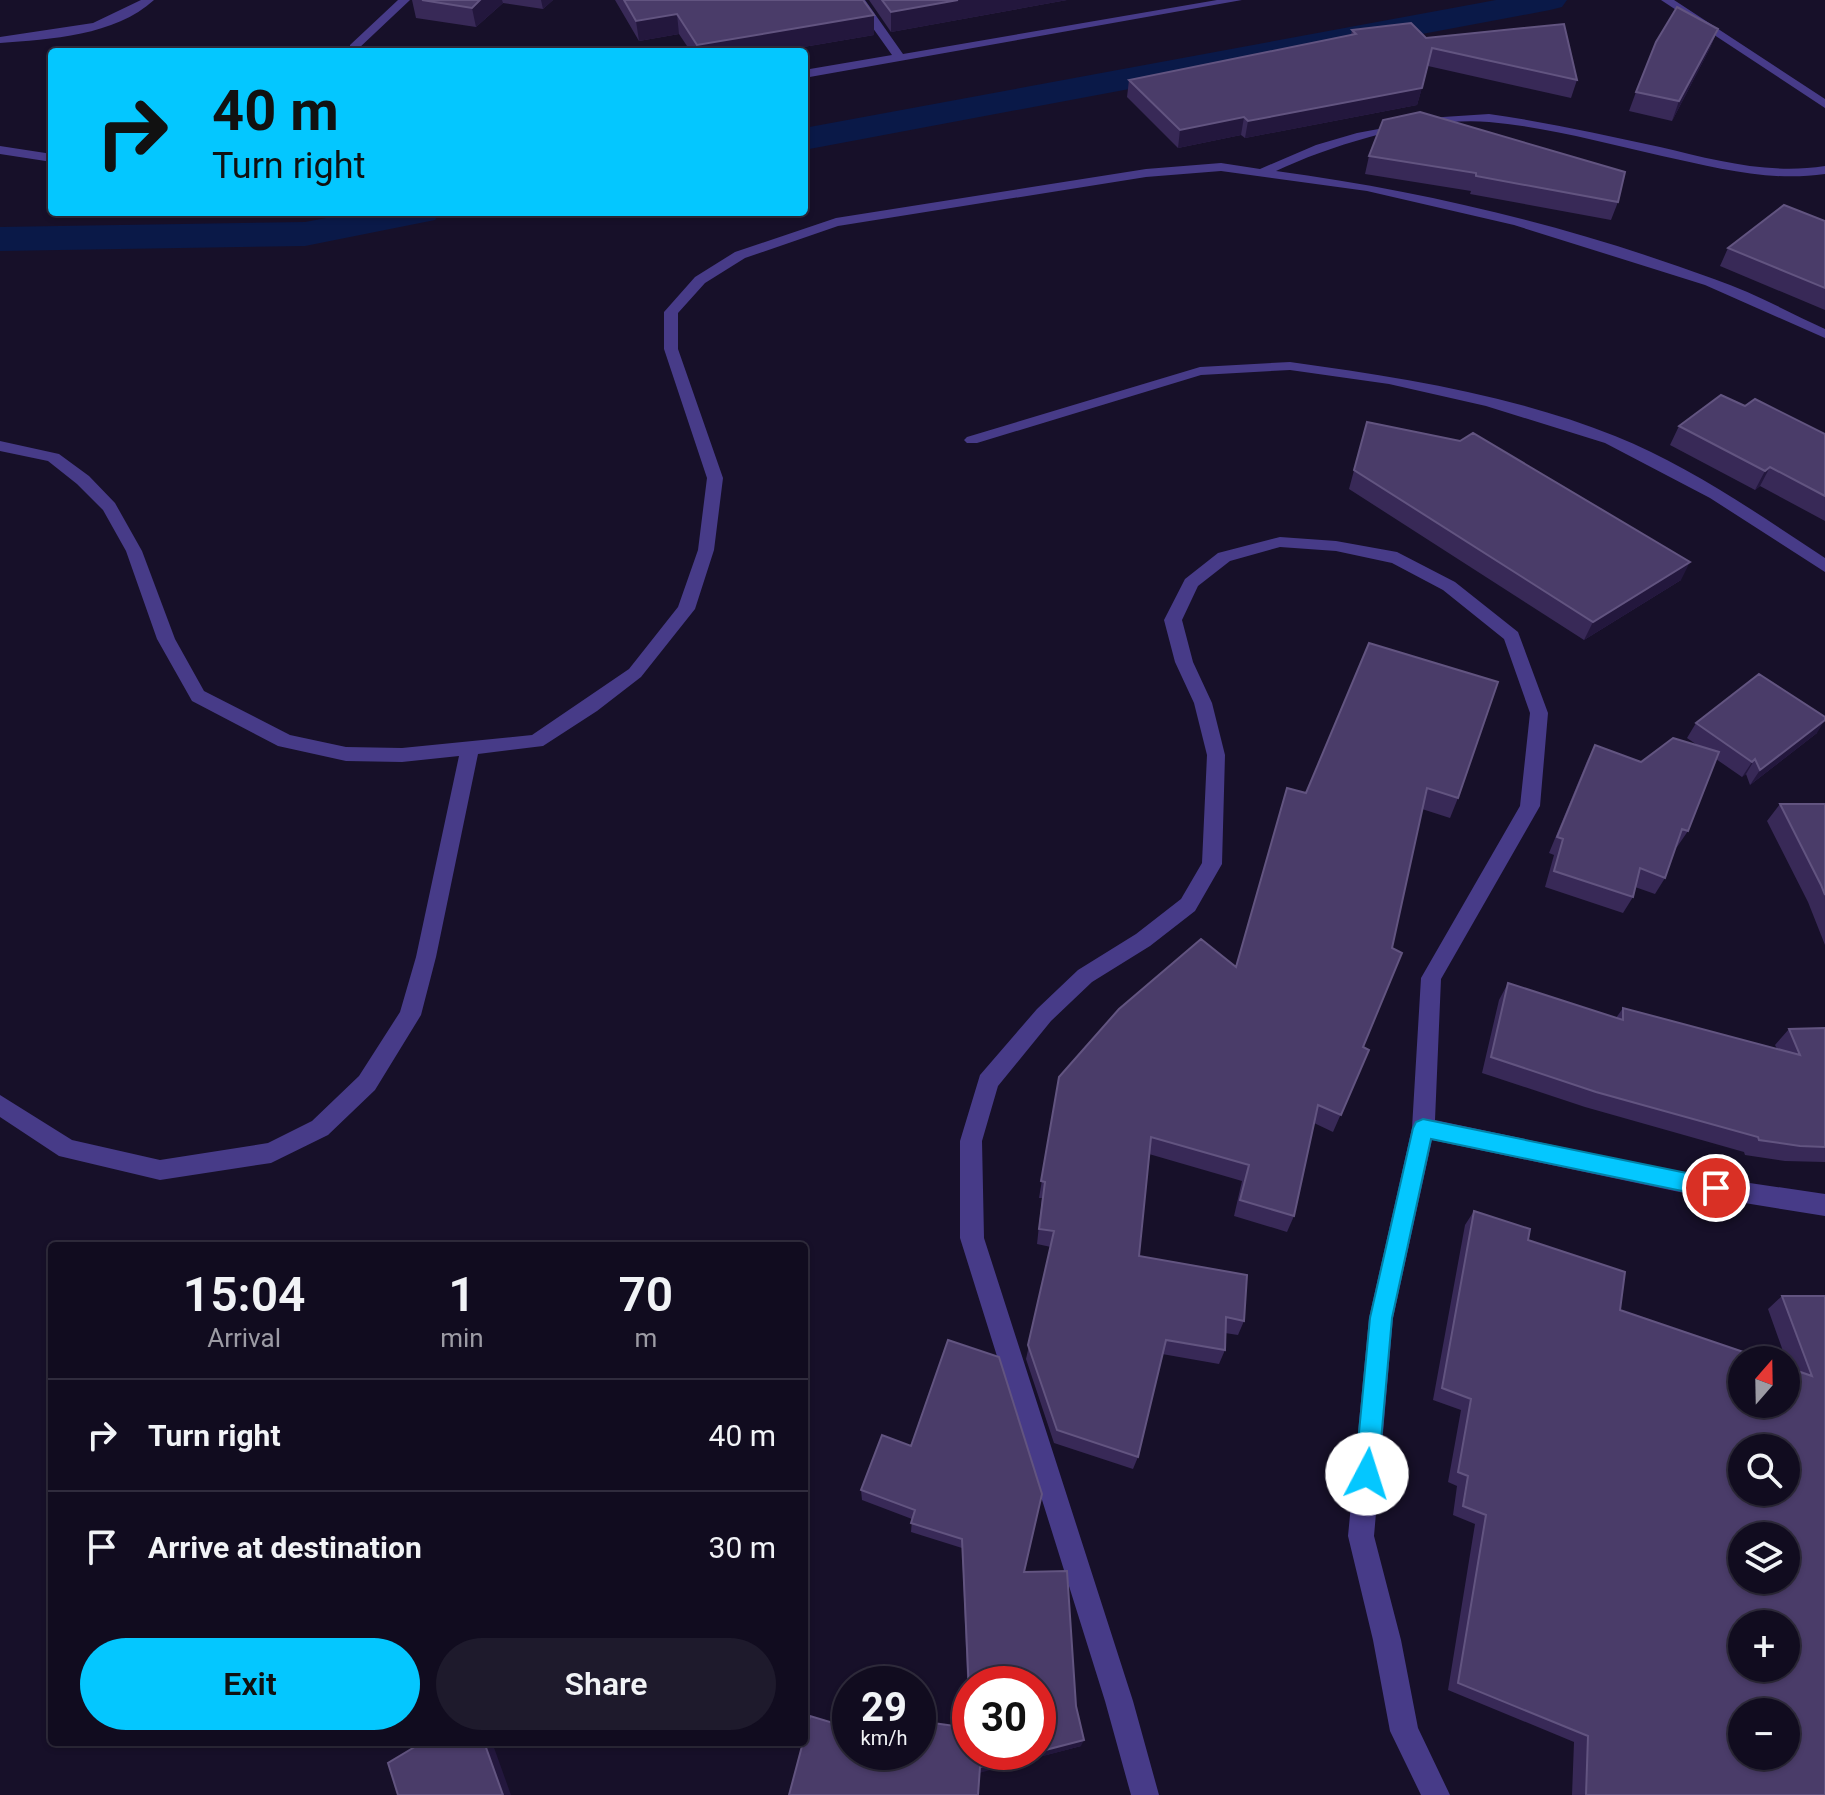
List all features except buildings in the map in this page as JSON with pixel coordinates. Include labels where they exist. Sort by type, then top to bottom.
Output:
[{"type":"street","points":[[0,40],[40,36],[99,24],[148,0]]},
{"type":"street","points":[[354,47],[404,0]]},
{"type":"street","points":[[859,0],[898,55]]},
{"type":"street","points":[[808,73],[898,55],[1236,0]]},
{"type":"street","points":[[1667,0],[1825,104]]},
{"type":"street","points":[[1265,171],[1311,148],[1357,134],[1458,118],[1487,118],[1571,132],[1753,171],[1811,173],[1825,170]]},
{"type":"street","points":[[0,150],[48,157]]},
{"type":"street","points":[[0,446],[53,457],[83,480],[109,507],[134,551],[166,639],[198,696],[285,741],[346,754],[402,755],[536,741],[635,673],[686,609],[706,550],[715,478],[671,349],[671,312],[700,280],[740,255],[836,222],[1146,173],[1221,167],[1265,171],[1367,187],[1518,222],[1710,282],[1825,334]]},
{"type":"street","points":[[972,440],[1200,371],[1290,366],[1389,380],[1490,402],[1610,440],[1716,494],[1825,566]]},
{"type":"street","points":[[1145,1795],[1114,1686],[972,1238],[971,1141],[988,1082],[1044,1015],[1085,976],[1143,940],[1188,905],[1212,864],[1216,755],[1203,703],[1184,662],[1173,620],[1191,583],[1224,557],[1280,542],[1336,546],[1397,558],[1449,586],[1512,636],[1539,713],[1530,806],[1431,978],[1423,1128],[1381,1318],[1361,1536],[1387,1640],[1404,1731],[1436,1795]]},
{"type":"street","points":[[0,1105],[67,1149],[160,1170],[271,1153],[320,1128],[367,1083],[410,1015],[426,957],[470,748]]},
{"type":"street","points":[[1423,1128],[1689,1184],[1825,1205]]},
{"type":"waterway","points":[[808,138],[1550,0]]},
{"type":"waterway","points":[[0,239],[305,234],[400,216]]},
{"type":"route","points":[[1367,1474],[1381,1318],[1423,1128],[1716,1188]]}]
